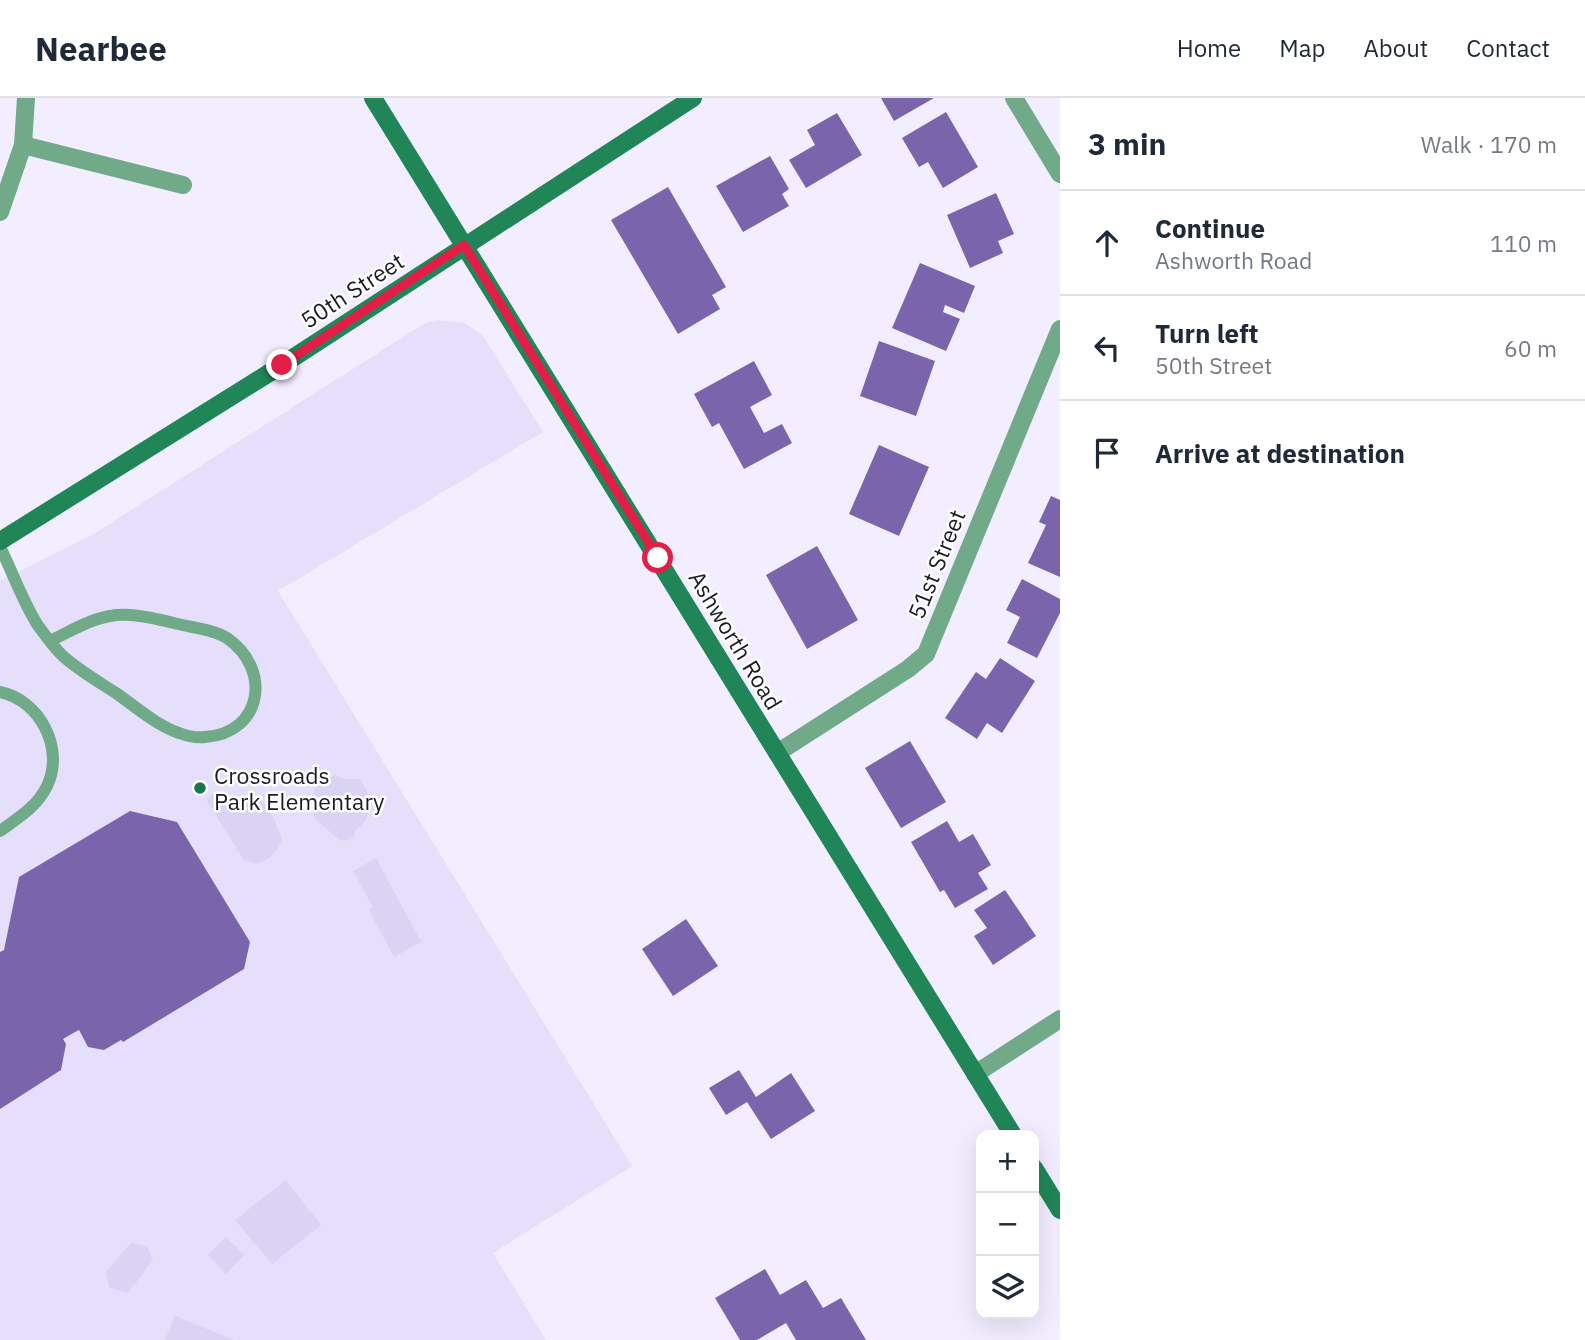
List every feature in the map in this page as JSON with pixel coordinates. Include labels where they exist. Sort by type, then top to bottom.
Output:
[{"type":"main road","name":"Ashworth Road","points":[[373,98],[1010,1130]]},
{"type":"main road","name":"50th Street","points":[[0,541],[282,365],[693,98]]},
{"type":"main road","points":[[1039,1176],[1060,1210]]},
{"type":"street","points":[[0,212],[23,145],[26,98]]},
{"type":"street","points":[[1014,98],[1060,174]]},
{"type":"street","points":[[23,145],[183,185]]},
{"type":"street","name":"51st Street","points":[[777,752],[908,669],[926,653],[1060,329]]},
{"type":"street","points":[[975,1074],[1060,1019]]},
{"type":"lane","points":[[0,547],[36,622],[50,641],[82,670],[160,724],[195,737],[217,735],[233,729],[245,720],[253,706],[256,679],[245,656],[225,636],[207,630],[129,615],[111,615],[86,623],[50,641]]},
{"type":"lane","points":[[0,692],[19,699],[39,717],[52,744],[53,760],[52,773],[39,800],[0,831]]},
{"type":"shaded area","name":"Crossroads Park Elementary","points":[[438,320],[465,323],[483,336],[543,432],[278,591],[632,1166],[493,1253],[546,1340],[0,1340],[0,581],[92,535],[414,330]]},
{"type":"shaded area","points":[[335,775],[344,779],[360,779],[371,798],[366,820],[356,829],[353,838],[345,841],[319,823],[312,810],[314,790],[319,782]]},
{"type":"shaded area","points":[[222,792],[240,801],[258,799],[270,812],[282,840],[276,852],[267,860],[255,863],[243,859],[207,801],[212,794]]},
{"type":"shaded area","points":[[376,858],[421,942],[394,957],[369,910],[373,907],[353,871]]},
{"type":"shaded area","points":[[286,1180],[321,1225],[272,1264],[235,1220]]},
{"type":"shaded area","points":[[226,1237],[244,1255],[226,1274],[208,1255]]},
{"type":"shaded area","points":[[131,1243],[147,1246],[153,1260],[128,1293],[109,1287],[106,1272]]},
{"type":"shaded area","points":[[175,1316],[234,1340],[165,1340]]},
{"type":"building","points":[[881,98],[934,98],[894,121]]},
{"type":"building","points":[[946,112],[978,167],[943,188],[928,162],[919,167],[902,138]]},
{"type":"building","points":[[837,113],[862,155],[806,188],[789,160],[815,145],[807,130]]},
{"type":"building","points":[[770,156],[789,189],[782,194],[789,206],[743,232],[716,186]]},
{"type":"building","points":[[668,187],[726,287],[712,295],[720,309],[678,334],[611,220]]},
{"type":"building","points":[[996,193],[1014,234],[998,241],[1003,253],[970,268],[947,215]]},
{"type":"building","points":[[920,263],[975,286],[964,313],[945,305],[943,312],[960,319],[946,351],[892,328]]},
{"type":"building","points":[[879,341],[935,361],[916,416],[860,396]]},
{"type":"building","points":[[754,361],[772,395],[750,407],[764,433],[782,424],[792,443],[744,469],[719,423],[712,427],[694,394]]},
{"type":"building","points":[[879,445],[929,467],[899,536],[849,514]]},
{"type":"building","points":[[1051,496],[1060,500],[1060,577],[1028,563],[1046,525],[1039,522]]},
{"type":"building","points":[[817,546],[858,620],[807,649],[766,575]]},
{"type":"building","points":[[1022,579],[1060,599],[1060,613],[1037,658],[1007,643],[1020,617],[1006,610]]},
{"type":"building","points":[[1000,658],[1035,681],[1002,733],[987,723],[977,739],[945,718],[976,672],[986,679]]},
{"type":"building","points":[[910,741],[946,802],[901,828],[865,768]]},
{"type":"building","points":[[130,811],[177,822],[250,942],[244,969],[123,1042],[121,1040],[104,1050],[88,1047],[79,1030],[75,1032],[63,1039],[66,1044],[61,1070],[0,1109],[0,952],[4,950],[19,877]]},
{"type":"building","points":[[947,821],[959,842],[973,834],[991,865],[978,873],[988,889],[955,908],[944,890],[940,892],[911,842]]},
{"type":"building","points":[[1005,890],[1036,936],[993,965],[974,936],[987,928],[974,910]]},
{"type":"building","points":[[686,919],[718,966],[673,996],[642,949]]},
{"type":"building","points":[[739,1070],[756,1097],[791,1073],[815,1111],[771,1139],[747,1102],[726,1115],[709,1088]]},
{"type":"building","points":[[765,1269],[780,1295],[806,1280],[823,1308],[841,1298],[866,1340],[796,1340],[786,1323],[757,1340],[740,1340],[715,1298]]},
{"type":"place","name":"Crossroads Park Elementary","points":[[200,788]]},
{"type":"route","points":[[282,365],[464,245],[658,558]]}]
